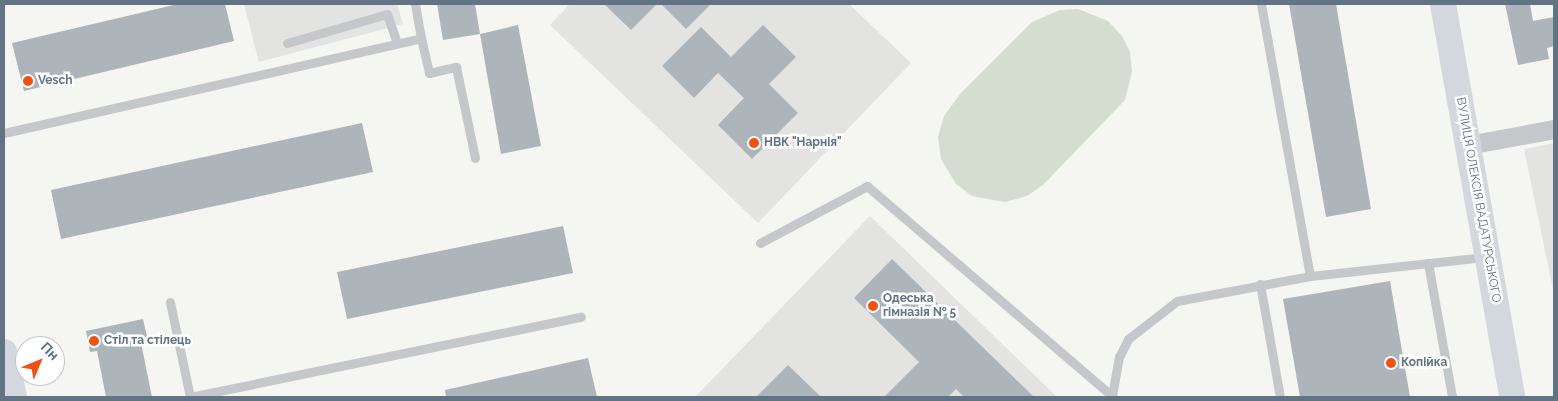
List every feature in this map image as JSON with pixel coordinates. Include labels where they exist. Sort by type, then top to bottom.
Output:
[{"type":"main road","name":"ВУЛИЦЯ ОЛЕКСІЯ ВАДАТУРСЬКОГО","points":[[1443,4],[1512,397]]},
{"type":"main road","points":[[4,352],[14,397]]},
{"type":"street","points":[[1468,145],[1554,129]]},
{"type":"lane","points":[[415,4],[429,73],[456,67],[475,158]]},
{"type":"lane","points":[[1260,4],[1310,276]]},
{"type":"lane","points":[[286,43],[387,14],[397,43]]},
{"type":"lane","points":[[4,133],[421,38]]},
{"type":"lane","points":[[760,244],[867,186],[1112,397]]},
{"type":"lane","points":[[1112,397],[1119,357],[1128,339],[1150,319],[1177,301],[1310,276],[1487,256]]},
{"type":"lane","points":[[1428,263],[1452,397]]},
{"type":"lane","points":[[1260,284],[1280,397]]},
{"type":"lane","points":[[170,302],[190,397],[581,317]]},
{"type":"shaded area","points":[[244,4],[397,4],[403,24],[259,62]]},
{"type":"shaded area","name":"НВК \"Нарнія\"","points":[[570,4],[849,4],[911,63],[758,223],[550,25]]},
{"type":"shaded area","points":[[1078,9],[1108,21],[1122,36],[1130,52],[1132,72],[1125,100],[1043,185],[1027,196],[1005,202],[972,196],[956,184],[941,159],[938,137],[944,116],[961,93],[1032,22],[1060,10]]},
{"type":"shaded area","points":[[1554,143],[1554,294],[1524,149]]},
{"type":"shaded area","name":"Одеська гімназія № 5","points":[[870,216],[1057,397],[696,396]]},
{"type":"building","points":[[178,4],[225,4],[234,41],[24,91],[12,43]]},
{"type":"building","points":[[437,4],[475,4],[480,34],[443,40]]},
{"type":"building","points":[[604,4],[657,4],[631,30]]},
{"type":"building","points":[[661,4],[711,4],[686,29]]},
{"type":"building","points":[[1289,4],[1336,4],[1371,209],[1326,217]]},
{"type":"building","points":[[1505,4],[1530,4],[1533,21],[1554,17],[1554,46],[1547,48],[1549,59],[1518,65]]},
{"type":"building","points":[[518,25],[541,146],[501,154],[480,34]]},
{"type":"building","points":[[763,25],[796,57],[769,84],[798,113],[752,159],[718,125],[744,98],[718,73],[694,98],[662,66],[701,27],[731,57]]},
{"type":"building","points":[[362,123],[373,172],[61,239],[51,190]]},
{"type":"building","points":[[563,226],[573,273],[347,319],[337,272]]},
{"type":"building","points":[[892,259],[1034,397],[964,397],[956,389],[948,397],[884,397],[919,362],[854,298]]},
{"type":"building","points":[[1390,281],[1410,397],[1300,397],[1283,299]]},
{"type":"building","points":[[143,319],[148,341],[141,343],[152,397],[106,397],[97,351],[90,352],[86,331]]},
{"type":"building","points":[[588,358],[597,397],[446,397],[445,390]]},
{"type":"building","points":[[788,365],[821,397],[756,397]]},
{"type":"place","name":"Vesch","points":[[28,81]]},
{"type":"place","name":"НВК \"Нарнія\"","points":[[754,143]]},
{"type":"place","name":"Одеська гімназія № 5","points":[[873,306]]},
{"type":"place","name":"Стіл та стілець","points":[[94,341]]},
{"type":"place","name":"Копійка","points":[[1391,363]]}]
